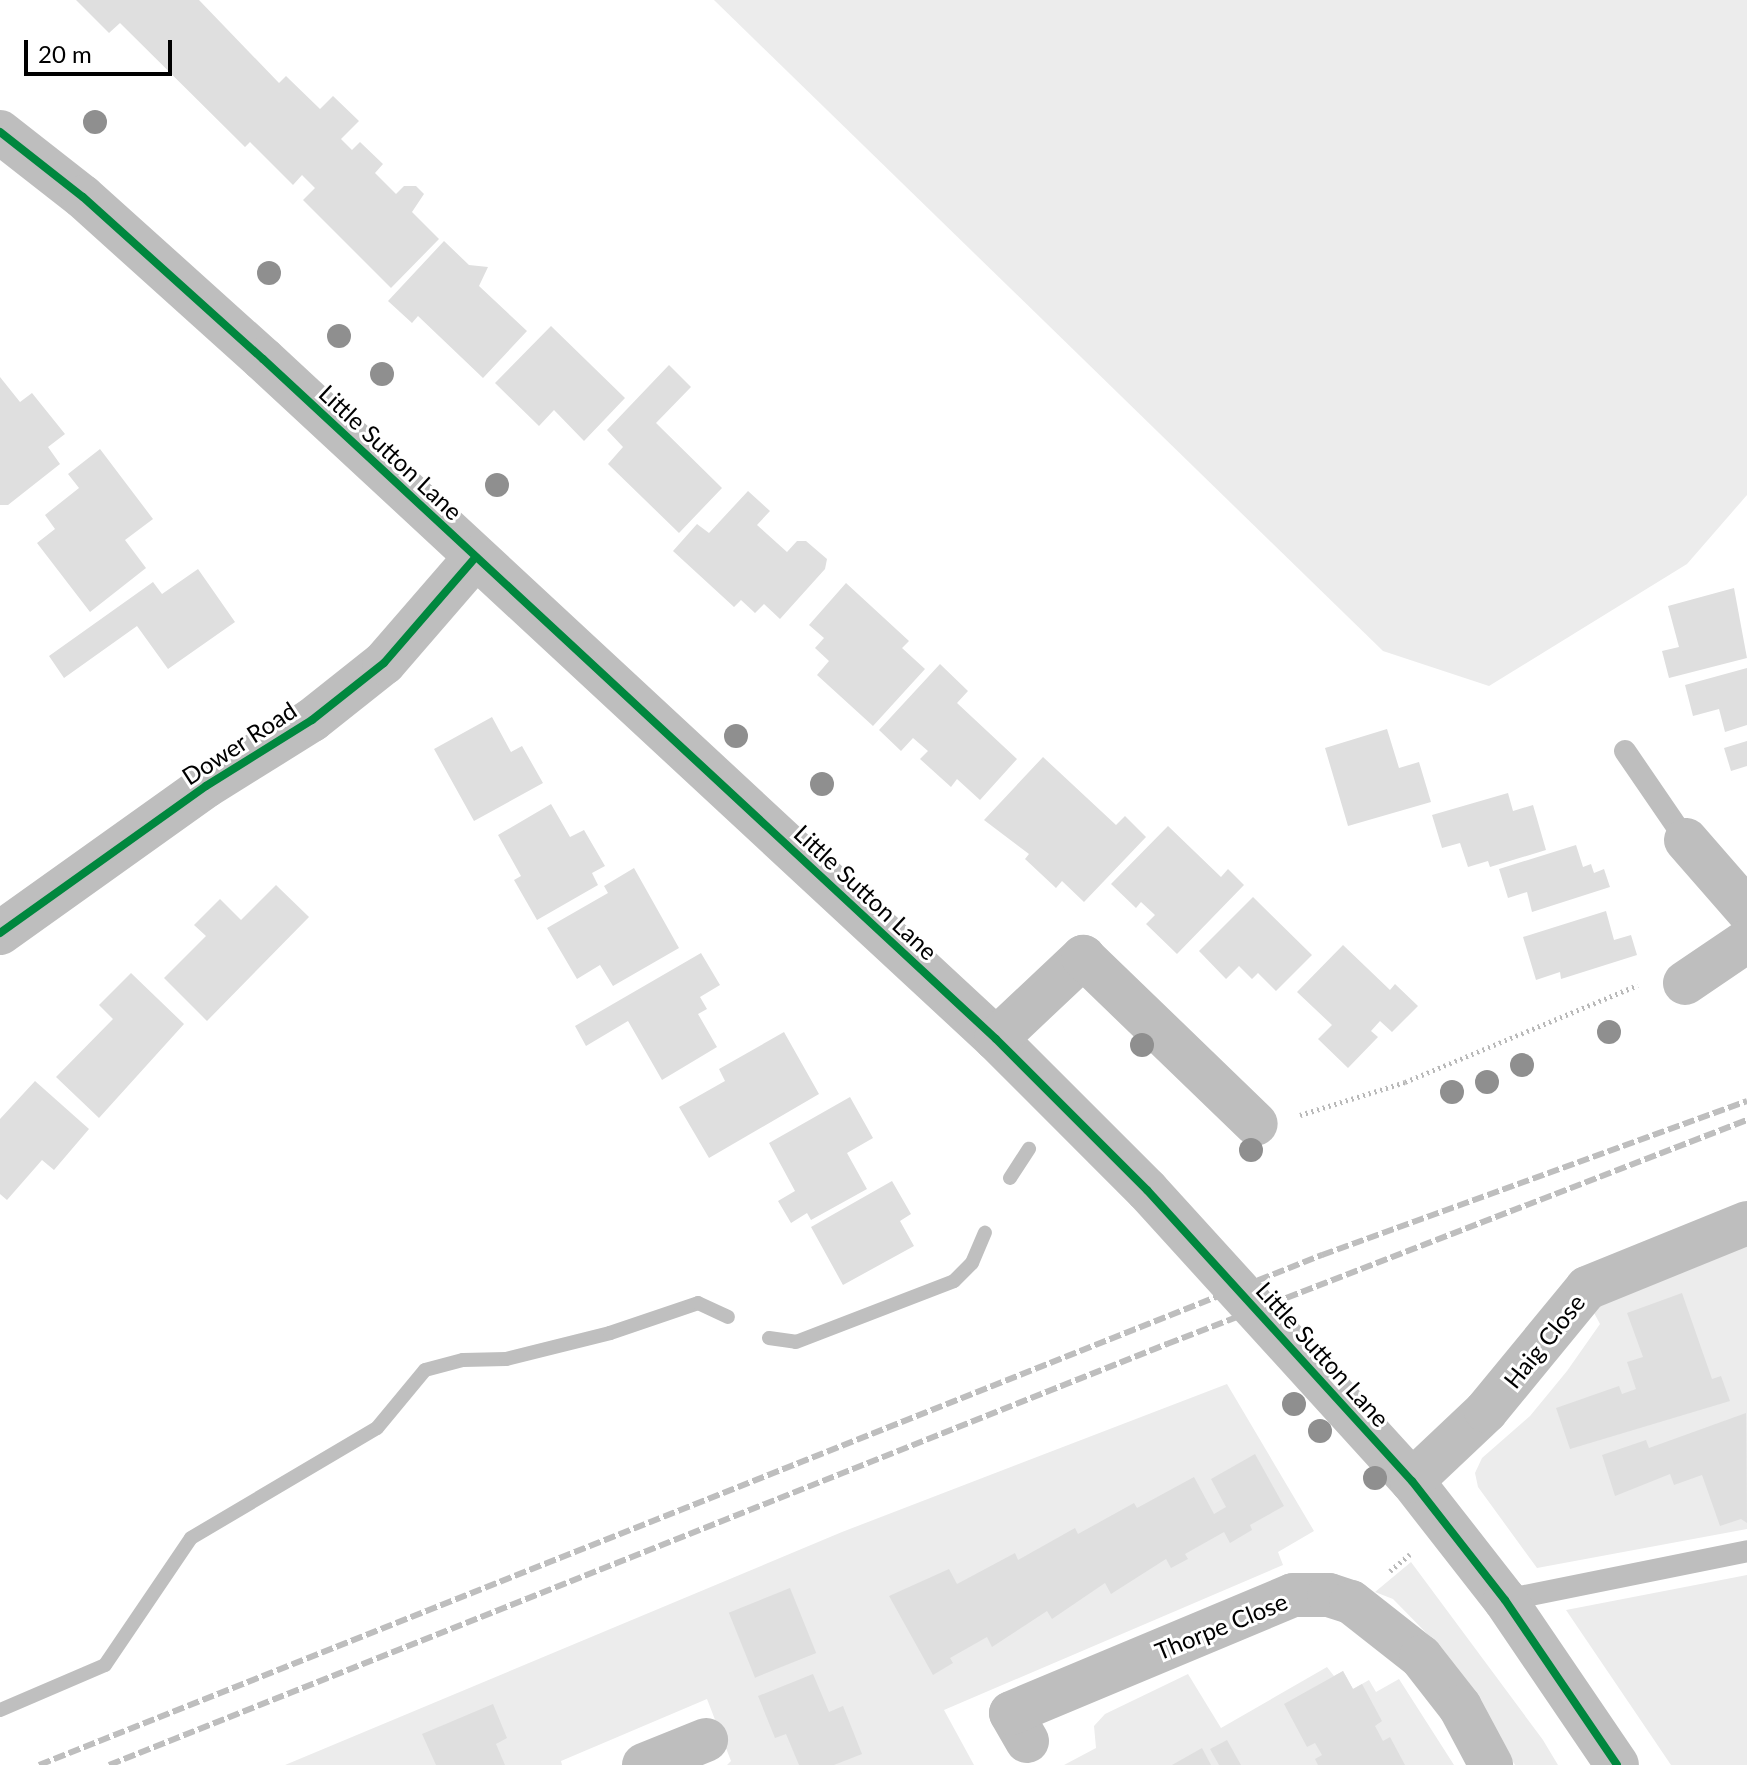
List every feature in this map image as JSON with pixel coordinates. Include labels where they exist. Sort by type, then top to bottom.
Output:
[{"type":"street","name":"Little Sutton Lane","points":[[0,132],[83,197],[475,558],[996,1039],[1147,1190],[1412,1481],[1505,1600],[1617,1765]]},
{"type":"street","name":"Dower Road","points":[[0,933],[206,786],[312,720],[384,663],[475,558]]},
{"type":"street","points":[[1686,840],[1747,910]]},
{"type":"street","points":[[1685,983],[1747,941]]},
{"type":"street","points":[[996,1039],[1083,957],[1256,1124]]},
{"type":"street","name":"Haig Close","points":[[1412,1481],[1486,1411],[1587,1288],[1747,1223]]},
{"type":"street","name":"Thorpe Close","points":[[1027,1741],[1011,1713],[1293,1595],[1329,1595],[1351,1602],[1421,1657],[1460,1707],[1491,1765]]},
{"type":"street","points":[[651,1764],[706,1740]]},
{"type":"lane","points":[[1625,751],[1686,840]]},
{"type":"lane","points":[[1505,1600],[1747,1551]]},
{"type":"path","points":[[1256,1124],[1329,1109],[1405,1082],[1654,979],[1685,983]]},
{"type":"shaded area","points":[[714,0],[1747,0],[1747,495],[1687,564],[1489,686],[1383,651]]},
{"type":"shaded area","points":[[1747,1245],[1747,1529],[1537,1568],[1478,1487],[1475,1473],[1482,1458],[1530,1416],[1567,1371],[1600,1324],[1593,1311],[1618,1294]]},
{"type":"shaded area","points":[[1227,1384],[1314,1531],[1278,1552],[1283,1565],[944,1710],[974,1765],[727,1765],[731,1761],[707,1699],[561,1761],[562,1765],[285,1765],[842,1532]]},
{"type":"shaded area","points":[[1411,1562],[1543,1740],[1558,1765],[1515,1765],[1442,1649],[1393,1599],[1375,1592]]},
{"type":"shaded area","points":[[1747,1575],[1747,1765],[1671,1765],[1566,1610]]},
{"type":"shaded area","points":[[1327,1667],[1334,1676],[1343,1671],[1353,1689],[1369,1680],[1376,1692],[1399,1679],[1454,1765],[1064,1765],[1096,1748],[1094,1726],[1105,1714],[1188,1674],[1221,1728]]},
{"type":"building","points":[[76,0],[199,0],[279,83],[286,76],[320,109],[333,96],[359,121],[341,139],[352,150],[360,142],[383,164],[375,173],[396,194],[404,186],[416,186],[424,194],[412,212],[439,239],[391,288],[303,200],[315,188],[302,175],[293,185],[250,142],[245,147],[120,23],[109,33]]},
{"type":"building","points":[[444,241],[469,265],[488,267],[479,286],[527,331],[483,378],[418,316],[412,323],[388,301]]},
{"type":"building","points":[[551,326],[625,398],[584,441],[554,410],[539,426],[495,383]]},
{"type":"building","points":[[669,365],[691,387],[656,423],[722,488],[679,533],[608,464],[623,447],[607,430]]},
{"type":"building","points":[[0,377],[20,402],[32,393],[65,434],[48,447],[60,464],[8,505],[0,505]]},
{"type":"building","points":[[100,449],[153,519],[125,540],[146,568],[90,612],[37,543],[55,529],[45,515],[79,488],[68,474]]},
{"type":"building","points":[[748,491],[770,511],[757,525],[787,552],[797,541],[806,541],[827,559],[825,569],[780,619],[764,604],[755,613],[741,600],[734,607],[673,551],[697,524],[709,533]]},
{"type":"building","points":[[198,569],[235,622],[168,669],[137,626],[64,678],[49,656],[153,582],[162,594]]},
{"type":"building","points":[[846,583],[909,641],[902,648],[925,669],[873,726],[817,675],[829,661],[815,648],[824,638],[809,625]]},
{"type":"building","points":[[1734,588],[1747,658],[1669,678],[1662,651],[1679,647],[1668,606]]},
{"type":"building","points":[[940,664],[968,691],[957,703],[1017,759],[980,800],[957,779],[951,787],[920,759],[928,751],[913,738],[901,751],[879,730]]},
{"type":"building","points":[[1747,668],[1747,725],[1725,732],[1719,709],[1693,716],[1685,685]]},
{"type":"building","points":[[492,717],[511,752],[522,746],[543,783],[474,821],[434,749]]},
{"type":"building","points":[[1387,729],[1399,768],[1419,762],[1431,802],[1348,826],[1325,748]]},
{"type":"building","points":[[1747,741],[1747,766],[1731,771],[1724,748]]},
{"type":"building","points":[[1043,757],[1116,825],[1125,816],[1146,837],[1084,902],[1062,881],[1056,888],[1025,859],[1029,854],[984,820]]},
{"type":"building","points":[[1508,793],[1513,811],[1533,805],[1546,850],[1490,867],[1488,861],[1468,867],[1460,843],[1442,848],[1432,815]]},
{"type":"building","points":[[551,804],[570,837],[584,830],[605,866],[592,873],[598,885],[537,920],[514,880],[521,876],[498,835]]},
{"type":"building","points":[[1168,826],[1221,877],[1228,869],[1244,885],[1177,954],[1146,924],[1155,915],[1141,902],[1136,908],[1111,884]]},
{"type":"building","points":[[1576,845],[1583,867],[1591,864],[1594,873],[1604,869],[1610,887],[1532,912],[1527,892],[1508,898],[1499,869]]},
{"type":"building","points":[[634,868],[679,948],[613,986],[600,965],[577,979],[547,928],[608,893],[604,886]]},
{"type":"building","points":[[276,885],[309,917],[207,1021],[164,978],[206,936],[194,925],[220,899],[241,920]]},
{"type":"building","points":[[1253,897],[1312,955],[1276,991],[1258,973],[1252,979],[1239,966],[1226,979],[1199,951]]},
{"type":"building","points":[[1606,911],[1614,940],[1631,935],[1637,955],[1561,979],[1560,972],[1536,980],[1523,937]]},
{"type":"building","points":[[1343,945],[1390,990],[1395,984],[1418,1006],[1392,1032],[1380,1021],[1371,1031],[1378,1037],[1348,1068],[1318,1039],[1332,1025],[1297,992]]},
{"type":"building","points":[[701,953],[720,985],[700,997],[707,1009],[698,1014],[717,1047],[662,1080],[628,1021],[586,1046],[575,1026]]},
{"type":"building","points":[[131,973],[184,1024],[99,1118],[56,1077],[113,1019],[99,1005]]},
{"type":"building","points":[[784,1032],[819,1094],[709,1158],[679,1107],[725,1081],[719,1069]]},
{"type":"building","points":[[35,1081],[89,1129],[54,1170],[42,1160],[7,1200],[0,1194],[0,1119]]},
{"type":"building","points":[[850,1097],[873,1138],[847,1153],[867,1189],[811,1220],[807,1213],[791,1223],[778,1201],[795,1191],[769,1143]]},
{"type":"building","points":[[892,1181],[911,1214],[900,1221],[914,1246],[843,1285],[811,1227]]},
{"type":"building","points":[[1682,1293],[1712,1379],[1721,1376],[1730,1401],[1570,1449],[1556,1408],[1619,1386],[1622,1394],[1636,1389],[1627,1362],[1643,1357],[1627,1313]]},
{"type":"building","points":[[1746,1413],[1747,1523],[1741,1519],[1720,1526],[1702,1475],[1674,1485],[1670,1474],[1615,1496],[1602,1455],[1646,1440],[1649,1448]]},
{"type":"building","points":[[1255,1454],[1284,1506],[1250,1525],[1252,1530],[1230,1543],[1224,1532],[1185,1554],[1188,1559],[1171,1568],[1166,1559],[1111,1594],[1105,1583],[1052,1619],[1047,1611],[992,1647],[987,1637],[950,1658],[953,1663],[933,1675],[889,1596],[949,1569],[957,1584],[1015,1553],[1018,1560],[1075,1528],[1078,1534],[1134,1503],[1137,1508],[1194,1477],[1214,1514],[1226,1507],[1211,1479]]},
{"type":"building","points":[[790,1588],[816,1653],[755,1678],[729,1613]]},
{"type":"building","points":[[1343,1671],[1353,1689],[1362,1684],[1382,1721],[1375,1726],[1383,1741],[1390,1737],[1405,1765],[1318,1765],[1315,1759],[1322,1755],[1315,1743],[1307,1747],[1284,1704]]},
{"type":"building","points":[[813,1674],[829,1712],[843,1706],[862,1754],[834,1765],[799,1765],[786,1734],[775,1738],[758,1696]]},
{"type":"building","points":[[493,1704],[507,1738],[496,1744],[505,1765],[436,1765],[422,1734]]},
{"type":"building","points":[[1227,1740],[1241,1765],[1219,1765],[1210,1749]]},
{"type":"building","points":[[1202,1748],[1211,1765],[1172,1765]]},
{"type":"waterway","points":[[1010,1178],[1029,1149]]},
{"type":"waterway","points":[[769,1338],[796,1342],[954,1281],[972,1263],[985,1233]]},
{"type":"waterway","points":[[0,1710],[105,1665],[191,1538],[377,1428],[425,1370],[463,1360],[506,1359],[610,1333],[698,1303],[728,1317]]},
{"type":"railway","points":[[39,1765],[1322,1255],[1747,1101]]},
{"type":"railway","points":[[109,1765],[1167,1344],[1747,1120]]},
{"type":"cycle path","points":[[0,132],[83,197],[263,359],[996,1039],[1147,1190],[1412,1481],[1505,1600],[1617,1765]]},
{"type":"cycle path","points":[[0,933],[206,786],[312,720],[384,663],[475,558]]}]
